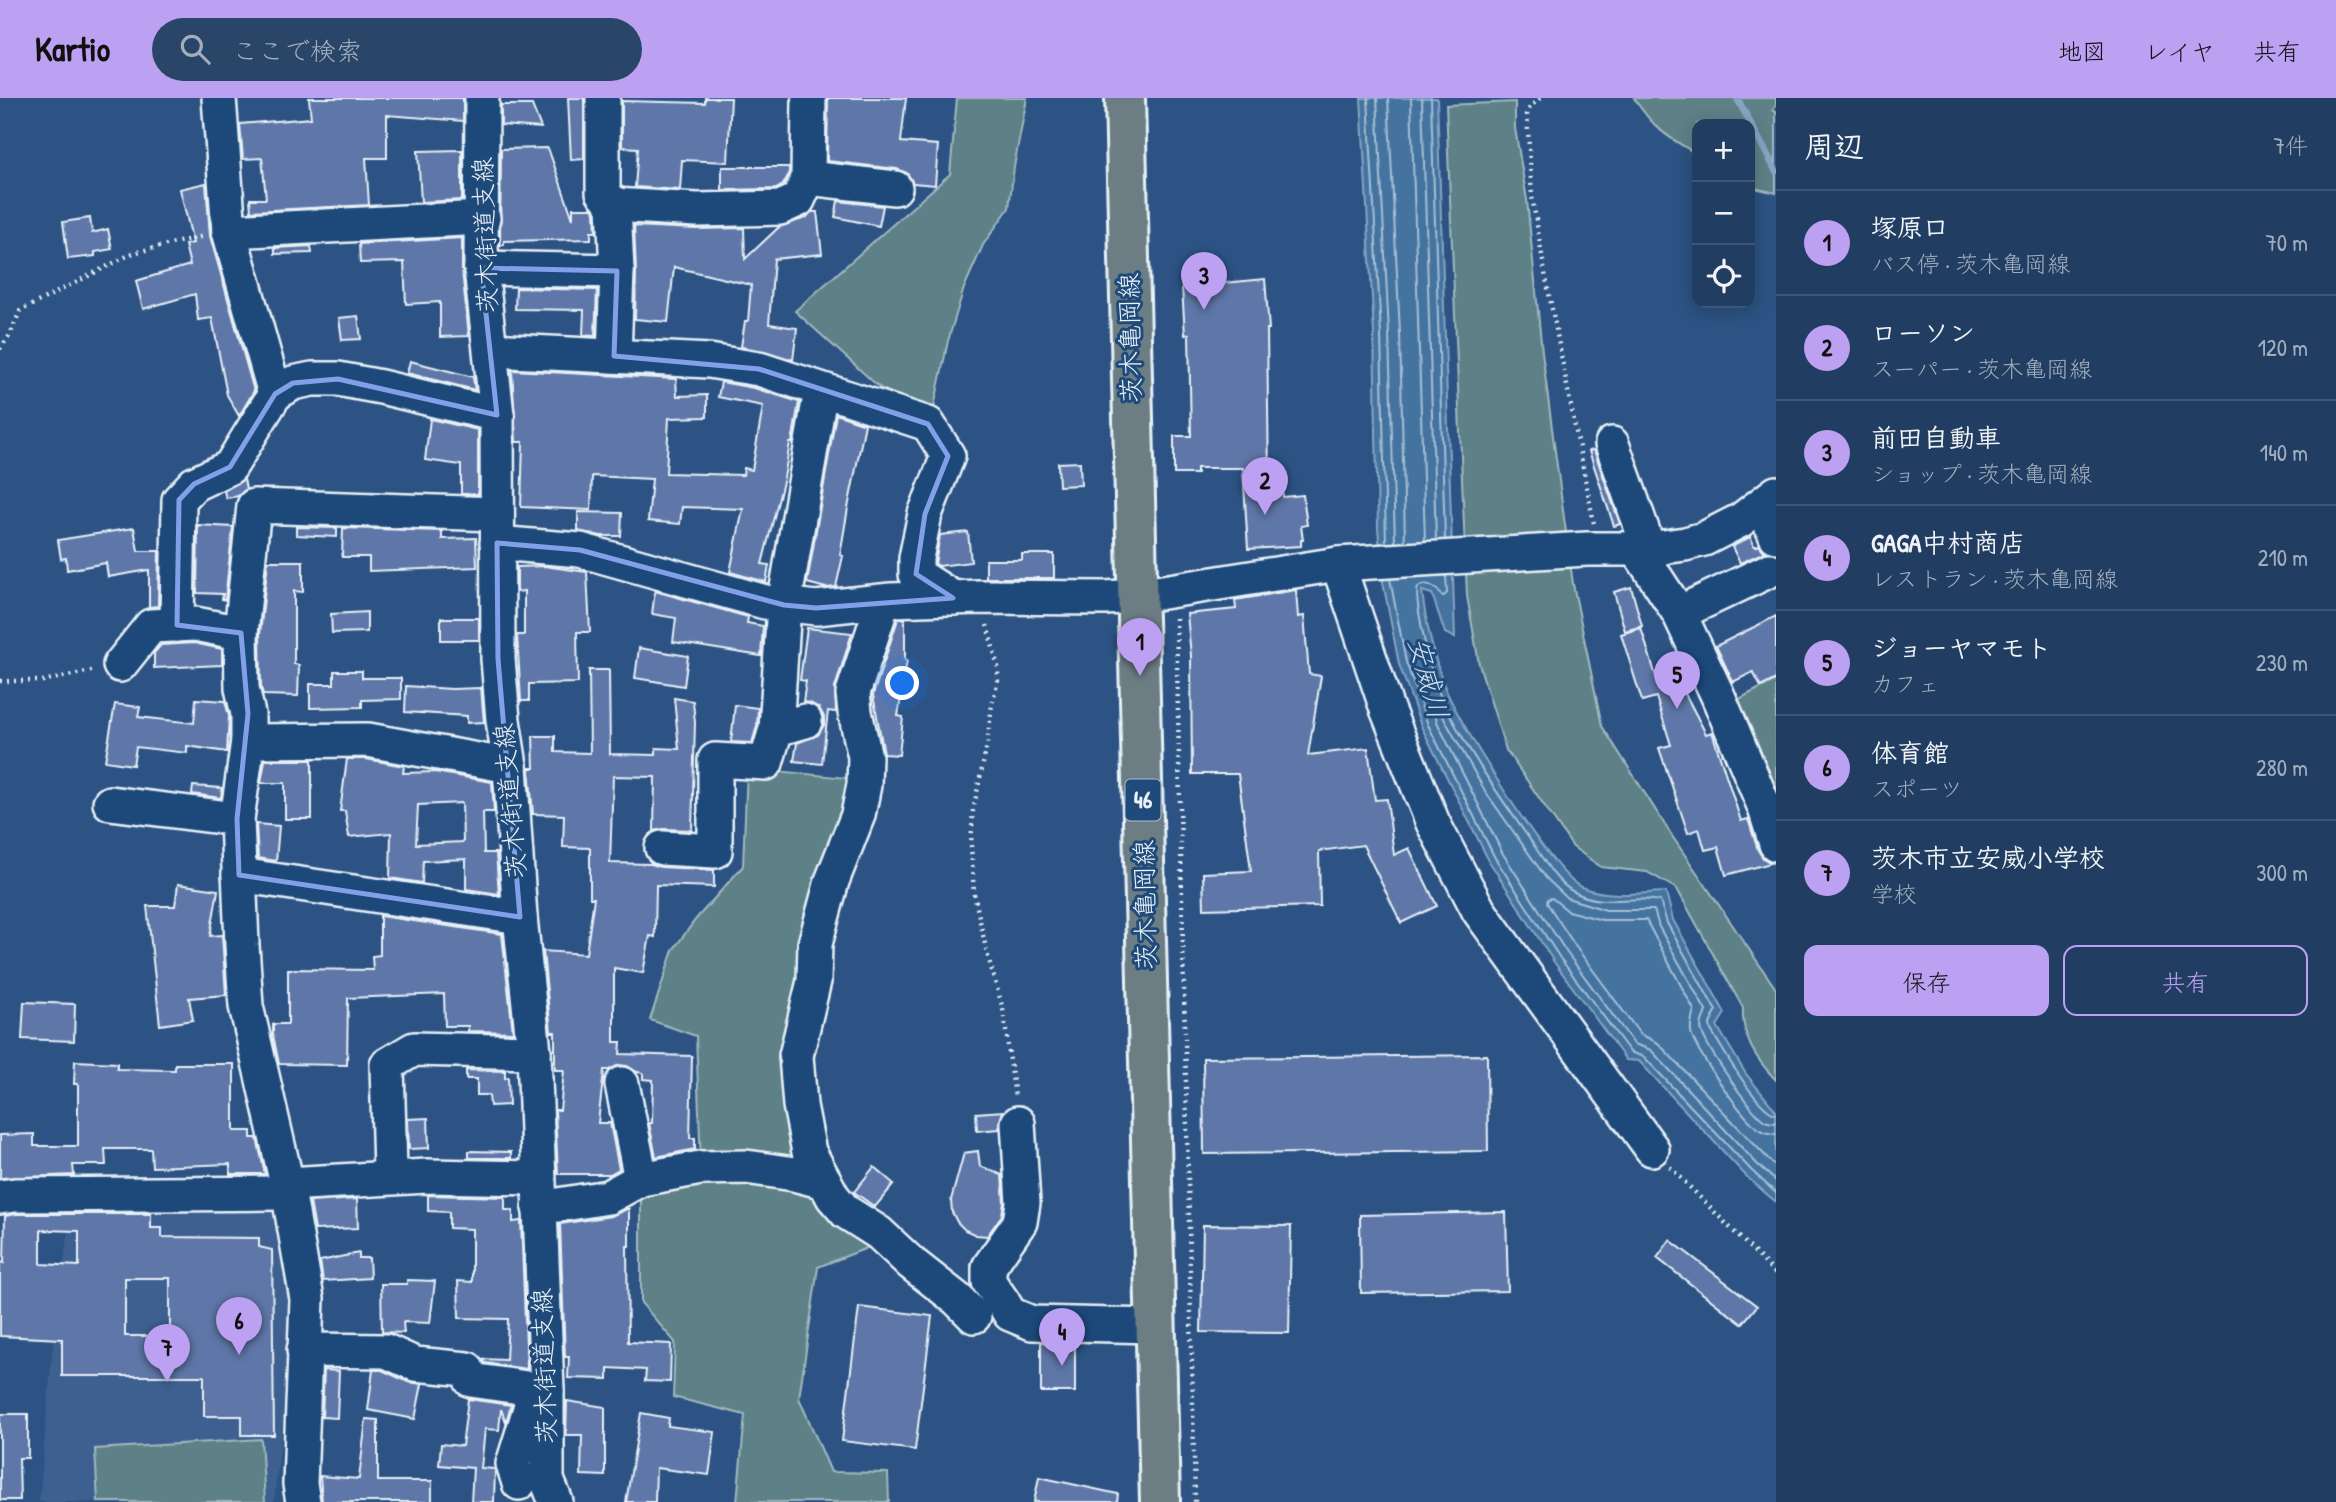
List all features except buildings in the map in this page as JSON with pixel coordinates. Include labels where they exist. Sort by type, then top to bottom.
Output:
[{"type":"main road","name":"茨木亀岡線","points":[[1125,98],[1160,1502]]},
{"type":"street","points":[[219,98],[229,231],[275,394]]},
{"type":"street","name":"茨木街道支線","points":[[482,98],[481,268],[497,415],[498,659],[510,766],[520,917],[534,1052],[538,1193],[542,1390],[513,1464],[532,1492]]},
{"type":"street","points":[[603,98],[603,192],[614,205],[617,271],[614,356]]},
{"type":"street","points":[[614,205],[697,210],[780,208],[798,200],[808,178],[809,98]]},
{"type":"street","points":[[808,178],[895,188]]},
{"type":"street","points":[[229,231],[483,218]]},
{"type":"street","points":[[481,268],[617,271]]},
{"type":"street","points":[[492,350],[709,361],[759,369],[928,424],[948,456],[925,514],[916,558],[916,574],[966,597]]},
{"type":"street","points":[[177,625],[179,500],[194,484],[230,467],[275,394],[293,383],[312,379],[338,379],[497,415]]},
{"type":"street","points":[[662,848],[715,851],[715,760],[766,763],[790,725],[783,605],[821,390]]},
{"type":"street","points":[[1612,444],[1643,549],[1679,613],[1723,709],[1765,808],[1776,844]]},
{"type":"street","points":[[303,1502],[300,1484],[307,1299],[287,1188],[246,1006],[239,875],[237,819],[248,741],[248,714],[242,688],[241,633],[254,506],[497,529],[765,602],[816,608],[891,600],[966,597],[1138,596],[1338,564],[1593,549],[1643,549],[1704,539],[1741,520],[1769,500],[1776,536]]},
{"type":"street","points":[[1338,564],[1387,709],[1433,823],[1479,911],[1652,1149]]},
{"type":"street","points":[[1679,613],[1770,570]]},
{"type":"street","points":[[883,602],[853,693],[865,757],[862,795],[855,825],[832,881],[815,944],[814,981],[796,1056],[800,1105],[809,1152],[833,1197],[846,1212],[879,1233],[974,1316]]},
{"type":"street","points":[[120,665],[151,626],[195,624],[241,633]]},
{"type":"street","points":[[248,741],[368,740],[510,766]]},
{"type":"street","points":[[110,803],[237,819]]},
{"type":"street","points":[[239,875],[520,917]]},
{"type":"street","points":[[390,1171],[387,1065],[414,1049],[534,1052]]},
{"type":"street","points":[[622,1084],[641,1179]]},
{"type":"street","points":[[1018,1123],[1023,1203],[1020,1222],[989,1267],[989,1282],[1010,1314],[1032,1323],[1154,1326]]},
{"type":"street","points":[[0,1197],[287,1188],[427,1176],[538,1193],[608,1197],[641,1179],[701,1168],[746,1167],[825,1182]]},
{"type":"street","points":[[304,1350],[386,1351],[415,1364],[467,1369],[471,1380],[542,1390]]},
{"type":"path","points":[[1540,98],[1527,114],[1532,196],[1593,549]]},
{"type":"path","points":[[0,349],[10,335],[20,311],[113,262],[133,253],[229,231]]},
{"type":"path","points":[[966,597],[998,667],[987,745],[973,811],[972,857],[974,894],[1003,1009],[1018,1123]]},
{"type":"path","points":[[1176,619],[1195,1502]]},
{"type":"path","points":[[0,681],[43,681],[120,665]]},
{"type":"path","points":[[1652,1149],[1776,1274]]},
{"type":"highlighted area","points":[[481,268],[617,271],[614,356],[759,369],[928,424],[948,456],[925,514],[916,574],[953,598],[816,608],[784,605],[580,550],[497,543],[498,659],[520,917],[239,875],[237,819],[248,714],[241,633],[177,625],[179,500],[194,484],[230,467],[275,394],[293,383],[338,379],[497,415]]},
{"type":"shaded area","points":[[72,1203],[275,1206],[290,1289],[283,1420],[274,1502],[39,1502],[53,1344]]},
{"type":"green space","points":[[957,98],[1027,98],[1009,208],[983,245],[964,288],[948,341],[933,412],[880,388],[795,311],[950,174]]},
{"type":"green space","points":[[1634,98],[1776,98],[1773,110],[1776,112],[1776,193],[1755,188],[1755,119],[1692,119],[1692,151],[1661,131]]},
{"type":"green space","points":[[1515,102],[1515,128],[1527,200],[1542,352],[1573,584],[1602,726],[1674,839],[1776,989],[1776,1080],[1752,1048],[1745,1029],[1743,1008],[1677,889],[1647,872],[1601,867],[1573,847],[1506,750],[1479,664],[1467,596],[1446,105]]},
{"type":"green space","points":[[1776,680],[1776,811],[1737,700]]},
{"type":"green space","points":[[747,768],[857,779],[805,943],[811,1171],[701,1164],[696,1036],[650,1020],[673,950],[696,919],[743,866]]},
{"type":"green space","points":[[658,1183],[814,1184],[872,1246],[818,1267],[799,1398],[831,1472],[888,1473],[889,1502],[737,1502],[745,1415],[673,1397],[675,1342],[641,1303],[641,1194]]},
{"type":"green space","points":[[261,1439],[265,1502],[98,1502],[95,1449]]},
{"type":"water","name":"安威川","points":[[1361,98],[1437,98],[1455,638],[1445,633],[1432,594],[1422,591],[1430,638],[1444,685],[1466,729],[1506,794],[1568,877],[1581,887],[1602,893],[1666,892],[1673,920],[1725,1013],[1717,1026],[1746,1074],[1776,1111],[1776,1202],[1747,1177],[1639,1061],[1626,1060],[1554,962],[1489,861],[1422,728],[1399,664],[1383,582],[1378,528],[1374,334]]},
{"type":"waterway","points":[[1737,98],[1776,171]]},
{"type":"place","name":"前田自動車","points":[[1204,310]]},
{"type":"place","name":"ローソン","points":[[1265,515]]},
{"type":"place","name":"塚原口","points":[[1140,676]]},
{"type":"place","name":"ジョーヤマモト","points":[[1677,709]]},
{"type":"place","name":"体育館","points":[[239,1355]]},
{"type":"place","name":"GAGA中村商店","points":[[1062,1366]]},
{"type":"place","name":"茨木市立安威小学校","points":[[167,1382]]}]
